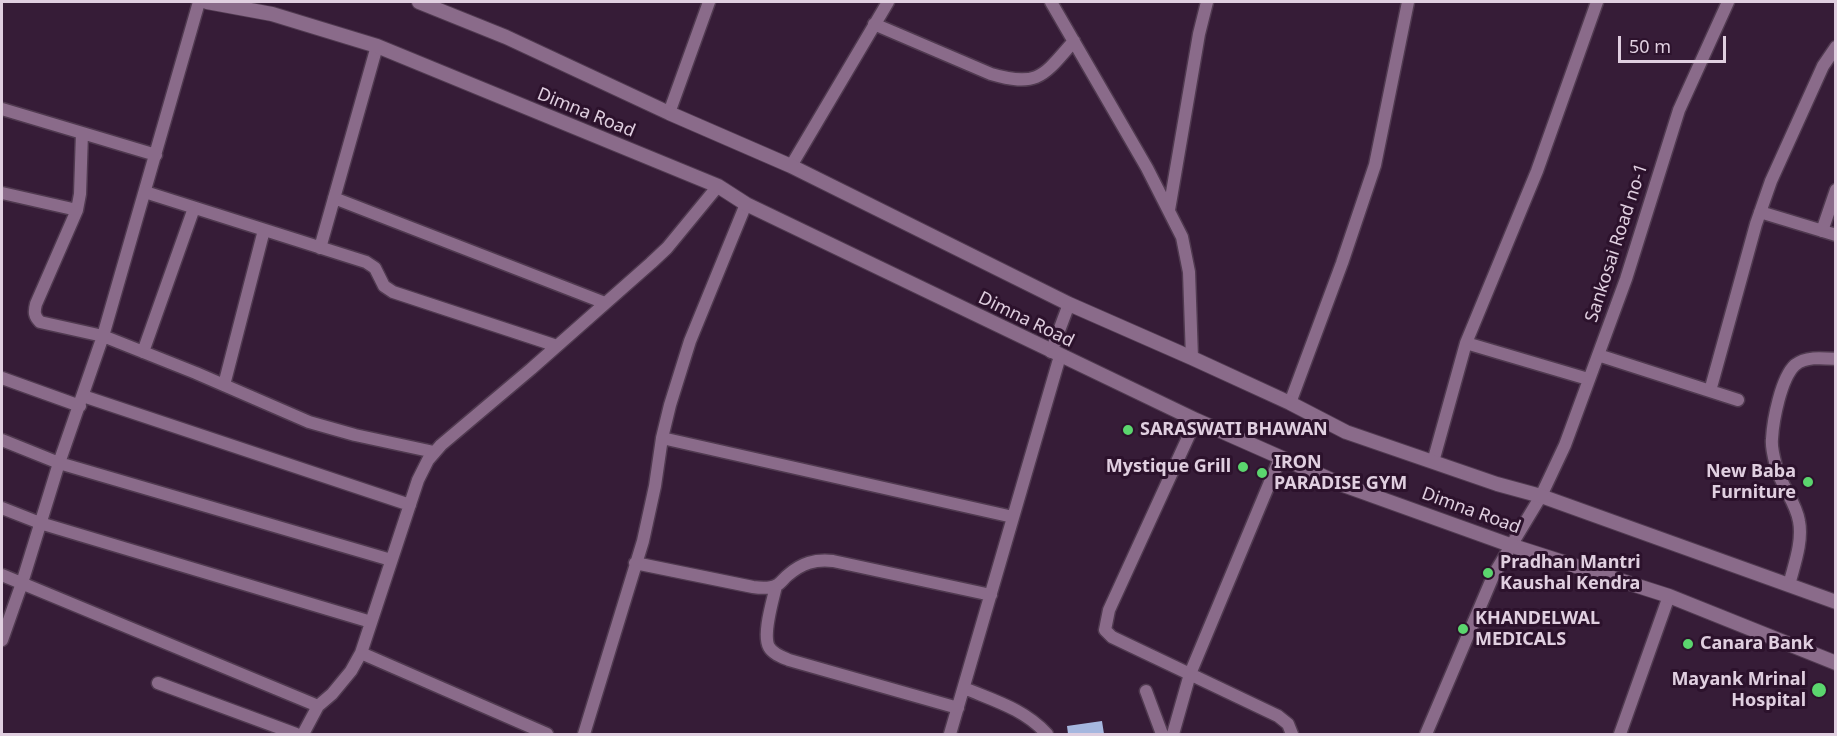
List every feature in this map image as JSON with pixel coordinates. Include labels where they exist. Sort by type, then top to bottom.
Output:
[{"type":"street","points":[[2,640],[103,336],[199,2]]},
{"type":"street","name":"Dimna Road","points":[[207,2],[272,14],[377,46],[718,186],[746,204],[1055,354],[1343,485],[1510,545],[1669,596],[1836,663]]},
{"type":"street","points":[[419,2],[506,37],[669,113],[791,166],[1069,304],[1290,403],[1346,432],[1541,496],[1836,602]]},
{"type":"street","points":[[669,113],[710,2]]},
{"type":"street","points":[[791,166],[888,2]]},
{"type":"street","points":[[1051,2],[1182,237],[1189,272],[1192,358]]},
{"type":"street","points":[[1169,210],[1199,34],[1207,2]]},
{"type":"street","points":[[1290,403],[1342,263],[1375,165],[1408,2]]},
{"type":"street","points":[[1433,462],[1466,343],[1537,171],[1597,2]]},
{"type":"street","name":"Sankosai Road no-1","points":[[1426,735],[1494,574],[1541,496],[1565,445],[1626,279],[1679,110],[1728,2]]},
{"type":"street","points":[[874,24],[992,74],[1017,80],[1040,77],[1074,40]]},
{"type":"street","points":[[320,248],[377,46]]},
{"type":"street","points":[[1710,391],[1735,297],[1771,181],[1823,66],[1836,47]]},
{"type":"street","points":[[2,109],[156,154]]},
{"type":"street","points":[[82,133],[80,194],[77,210],[36,304],[35,317],[40,322],[103,336],[309,422],[355,435],[434,452]]},
{"type":"street","points":[[303,735],[318,706],[332,694],[351,671],[361,653],[418,480],[434,452],[667,248],[718,186]]},
{"type":"street","points":[[1822,231],[1836,190]]},
{"type":"street","points":[[145,192],[366,262],[375,268],[384,286],[393,292],[557,346]]},
{"type":"street","points":[[2,193],[77,210]]},
{"type":"street","points":[[334,198],[605,303]]},
{"type":"street","points":[[584,735],[651,507],[662,438],[670,405],[690,341],[746,204]]},
{"type":"street","points":[[143,352],[194,208]]},
{"type":"street","points":[[1760,212],[1836,235]]},
{"type":"street","points":[[224,385],[264,230]]},
{"type":"street","points":[[950,735],[1014,517],[1069,304]]},
{"type":"street","points":[[1466,343],[1588,379]]},
{"type":"street","points":[[1598,355],[1738,400]]},
{"type":"street","points":[[1789,585],[1799,539],[1800,523],[1796,509],[1776,468],[1771,441],[1776,413],[1785,379],[1796,365],[1816,358],[1836,359]]},
{"type":"street","points":[[2,378],[410,505]]},
{"type":"street","points":[[1196,420],[1108,610],[1105,630],[1112,638],[1278,716],[1288,723],[1292,735]]},
{"type":"street","points":[[662,438],[1014,517]]},
{"type":"street","points":[[2,441],[59,463],[391,560]]},
{"type":"street","points":[[1173,735],[1190,674],[1280,458]]},
{"type":"street","points":[[2,507],[40,523],[371,622]]},
{"type":"street","points":[[635,563],[765,588],[776,586],[796,568],[819,559],[991,595]]},
{"type":"street","points":[[2,575],[318,706]]},
{"type":"street","points":[[776,586],[767,636],[769,647],[777,655],[958,708]]},
{"type":"street","points":[[1620,735],[1669,596]]},
{"type":"street","points":[[361,653],[547,735]]},
{"type":"street","points":[[158,683],[296,735]]},
{"type":"street","points":[[964,688],[1019,711],[1035,722],[1047,735]]},
{"type":"street","points":[[1146,691],[1162,735]]},
{"type":"building","points":[[1102,721],[1104,734],[1068,734],[1067,726]]},
{"type":"place","name":"SARASWATI BHAWAN","points":[[1128,430]]},
{"type":"place","name":"Mystique Grill","points":[[1243,467]]},
{"type":"place","name":"IRON PARADISE GYM","points":[[1262,473]]},
{"type":"place","name":"New Baba Furniture","points":[[1808,482]]},
{"type":"place","name":"Pradhan Mantri Kaushal Kendra","points":[[1488,573]]},
{"type":"place","name":"KHANDELWAL MEDICALS","points":[[1463,629]]},
{"type":"place","name":"Canara Bank","points":[[1688,644]]},
{"type":"place","name":"Mayank Mrinal Hospital","points":[[1819,690]]}]
